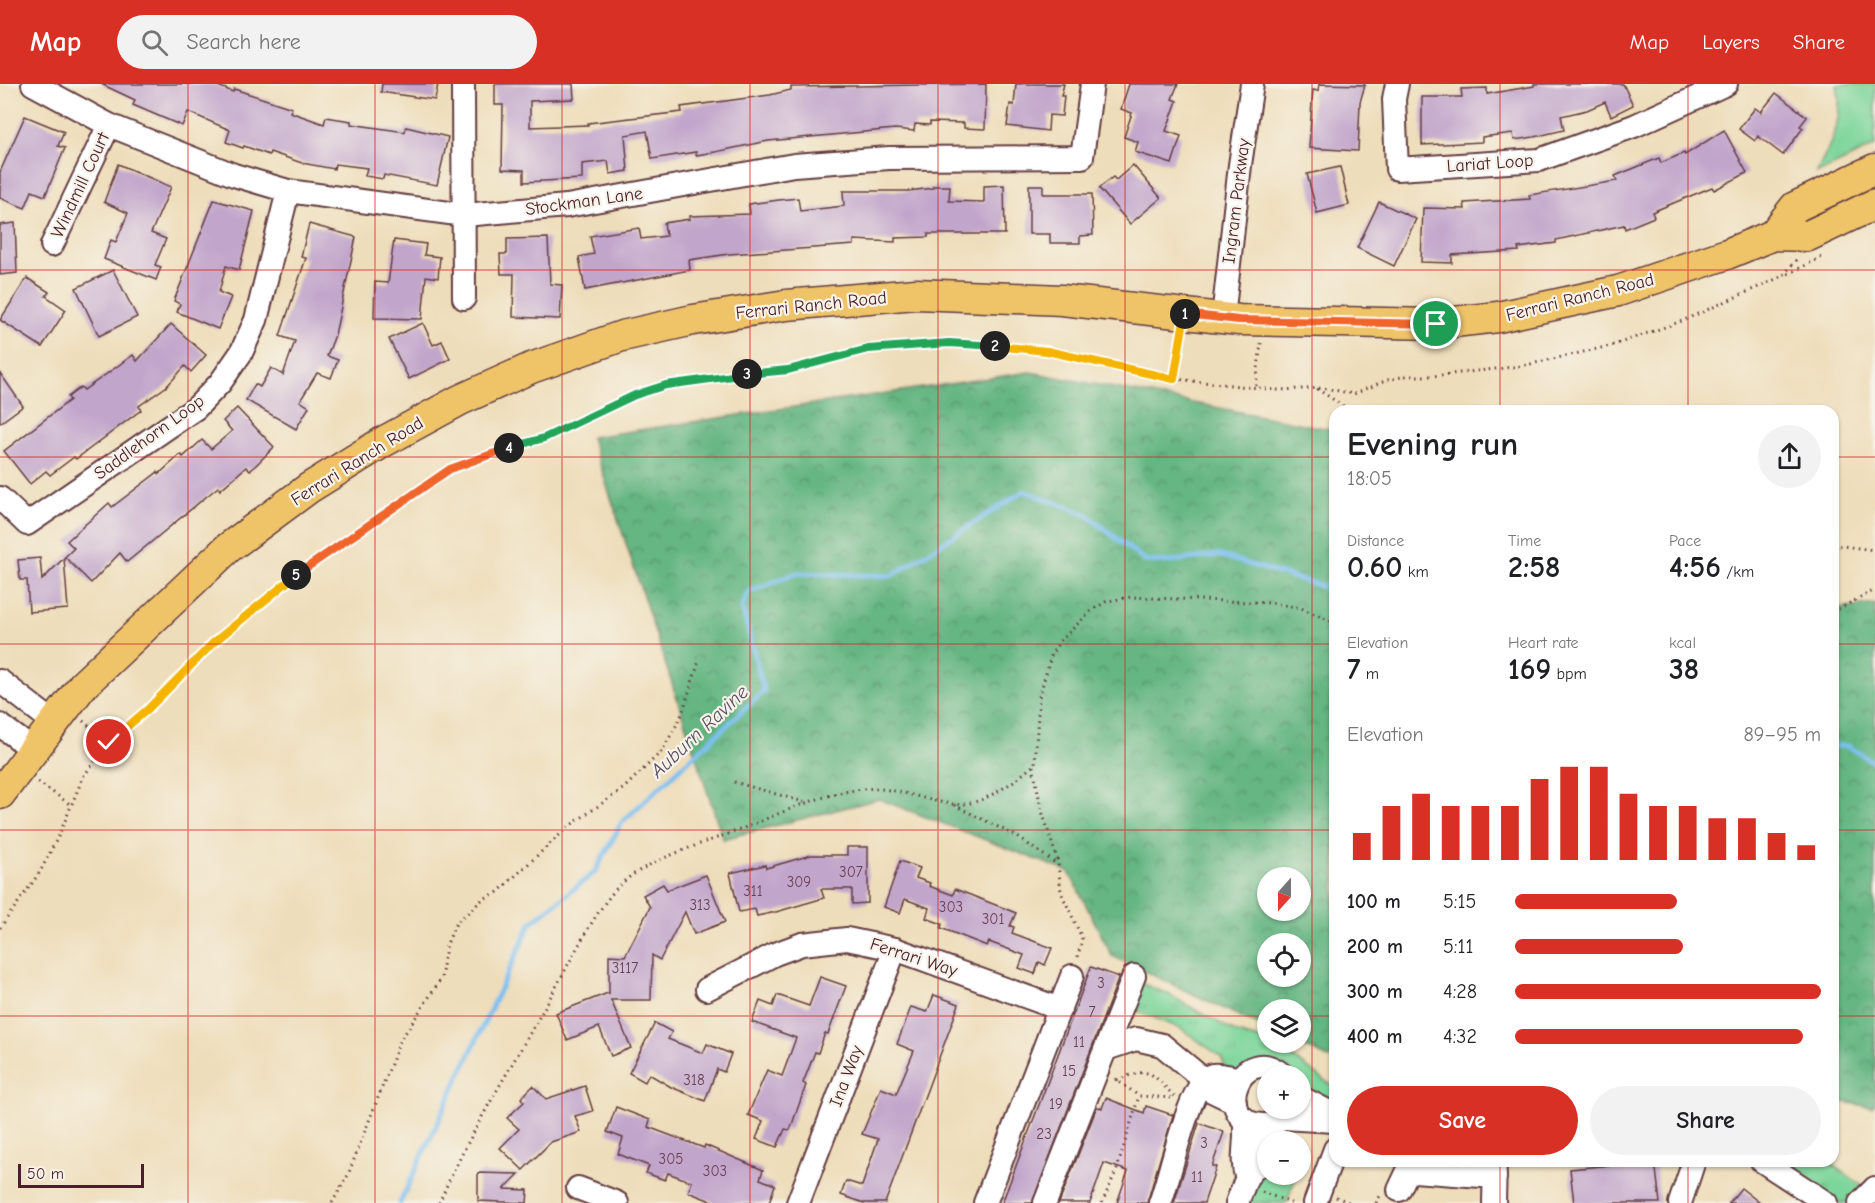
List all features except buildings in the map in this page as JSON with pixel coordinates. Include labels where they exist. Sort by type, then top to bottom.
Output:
[{"type":"main road","points":[[1773,235],[1794,207],[1875,169]]},
{"type":"main road","name":"Ferrari Ranch Road","points":[[0,794],[59,714],[122,646],[228,548],[309,488],[383,442],[460,400],[541,364],[622,336],[693,320],[786,305],[916,294],[1062,300],[1223,318],[1436,324],[1498,317],[1618,291],[1727,254],[1773,235],[1808,236],[1875,204]]},
{"type":"street","name":"Stockman Lane","points":[[33,84],[109,125],[204,164],[288,191],[464,215],[578,204],[794,165],[889,158],[1082,157],[1092,84]]},
{"type":"street","points":[[463,84],[464,298]]},
{"type":"street","name":"Ingram Parkway","points":[[1223,318],[1240,165],[1252,84]]},
{"type":"street","name":"Lariat Loop","points":[[1397,84],[1394,99],[1397,169],[1539,160],[1634,126],[1726,84]]},
{"type":"street","name":"Windmill Court","points":[[52,244],[109,125]]},
{"type":"street","name":"Saddlehorn Loop","points":[[0,498],[27,524],[196,408],[220,383],[242,353],[256,320],[288,191]]},
{"type":"street","points":[[0,681],[59,714]]},
{"type":"street","points":[[0,724],[25,759]]},
{"type":"street","name":"Ferrari Way","points":[[707,989],[775,954],[802,944],[847,939],[895,949],[1060,1009]]},
{"type":"street","name":"Ina Way","points":[[798,1203],[895,949]]},
{"type":"street","points":[[985,1203],[1072,976]]},
{"type":"street","points":[[1045,1203],[1134,976]]},
{"type":"street","points":[[1106,1049],[1136,1039],[1151,1041],[1162,1046],[1203,1079],[1208,1089],[1261,1125],[1276,1119]]},
{"type":"street","points":[[1243,1189],[1242,1163],[1246,1130],[1234,1089],[1240,1078],[1257,1068]]},
{"type":"street","points":[[1160,1203],[1181,1130],[1203,1079],[1213,1074],[1240,1078]]},
{"type":"street","points":[[1311,1103],[1329,1113]]},
{"type":"street","points":[[1243,1189],[1256,1167],[1269,1130],[1280,1119]]},
{"type":"street","points":[[1311,1119],[1329,1120]]},
{"type":"street","points":[[1315,1203],[1329,1165]]},
{"type":"street","points":[[1680,1203],[1692,1167]]},
{"type":"street","points":[[1771,1167],[1826,1203]]},
{"type":"street","points":[[1399,1190],[1407,1173],[1414,1171],[1495,1169],[1494,1203]]},
{"type":"street","points":[[578,1188],[617,1203]]},
{"type":"street","points":[[1860,1203],[1875,1188]]},
{"type":"path","points":[[0,928],[40,872],[83,777],[109,742],[148,709],[213,643],[248,612],[301,571],[450,469],[487,454],[544,438],[635,395],[666,385],[695,380],[788,370],[868,349],[949,343],[1047,351],[1174,379],[1277,390],[1315,387],[1354,394],[1387,380],[1406,376],[1433,376],[1522,366],[1614,345],[1682,321],[1783,276],[1794,265],[1808,236]]},
{"type":"path","points":[[1174,379],[1183,314]]},
{"type":"path","points":[[1256,386],[1264,320]]},
{"type":"path","points":[[1315,387],[1342,405]]},
{"type":"path","points":[[1839,546],[1875,550]]},
{"type":"path","points":[[1839,609],[1875,591]]},
{"type":"path","points":[[1079,955],[1082,938],[1061,892],[1057,865],[1041,808],[1033,766],[1037,744],[1039,697],[1052,653],[1060,641],[1083,618],[1107,601],[1132,597],[1272,603],[1301,608],[1329,620]]},
{"type":"path","points":[[332,1203],[348,1175],[400,1041],[441,979],[446,946],[456,923],[483,899],[498,892],[568,827],[624,788],[662,751],[681,717],[699,661]]},
{"type":"path","points":[[59,714],[109,742]]},
{"type":"path","points":[[25,759],[71,805]]},
{"type":"path","points":[[952,804],[969,803],[1009,785],[1033,766]]},
{"type":"path","points":[[734,782],[806,803]]},
{"type":"path","points":[[439,1203],[459,1158],[579,948],[618,886],[627,878],[682,850],[806,803],[849,791],[879,788],[952,804],[1016,836],[1057,865]]},
{"type":"path","points":[[1117,1080],[1140,1071],[1150,1072],[1176,1098]]},
{"type":"path","points":[[1109,1076],[1139,1096],[1149,1099],[1184,1097]]},
{"type":"path","points":[[1102,1203],[1117,1169],[1139,1096]]},
{"type":"path","points":[[1243,1189],[1292,1203]]},
{"type":"path","points":[[1330,1203],[1333,1196],[1351,1203]]},
{"type":"green space","points":[[1837,84],[1875,84],[1875,146],[1816,174],[1838,120]]},
{"type":"green space","points":[[1030,372],[1329,429],[1329,1058],[1311,1050],[1311,999],[1257,999],[1257,1024],[1112,956],[1069,872],[879,799],[723,839],[591,437]]},
{"type":"green space","points":[[1875,604],[1875,1104],[1872,1107],[1839,1101],[1839,609]]},
{"type":"green space","points":[[1140,983],[1164,992],[1237,1033],[1257,1039],[1257,1053],[1287,1053],[1303,1065],[1257,1065],[1257,1075],[1229,1075],[1221,1057],[1180,1028],[1131,1009]]},
{"type":"green space","points":[[1311,1071],[1329,1084],[1329,1113],[1312,1100]]},
{"type":"green space","points":[[1257,1147],[1257,1185],[1293,1185],[1286,1203],[1241,1203]]},
{"type":"green space","points":[[1778,1167],[1836,1167],[1875,1195],[1875,1203],[1834,1203]]},
{"type":"waterway","name":"Auburn Ravine","points":[[400,1203],[531,923],[595,872],[622,822],[764,691],[742,607],[748,592],[797,573],[891,576],[1024,491],[1086,514],[1145,561],[1169,562],[1218,555],[1329,588]]},
{"type":"waterway","name":"Auburn Ravine","points":[[1839,746],[1848,746],[1875,763]]},
{"type":"route","points":[[109,742],[148,709],[213,643],[248,612],[301,571],[421,487],[450,469],[487,454],[570,428],[635,395],[666,385],[788,370],[826,362],[868,349],[949,343],[1047,351],[1174,379],[1183,314],[1239,320],[1436,324]]}]
